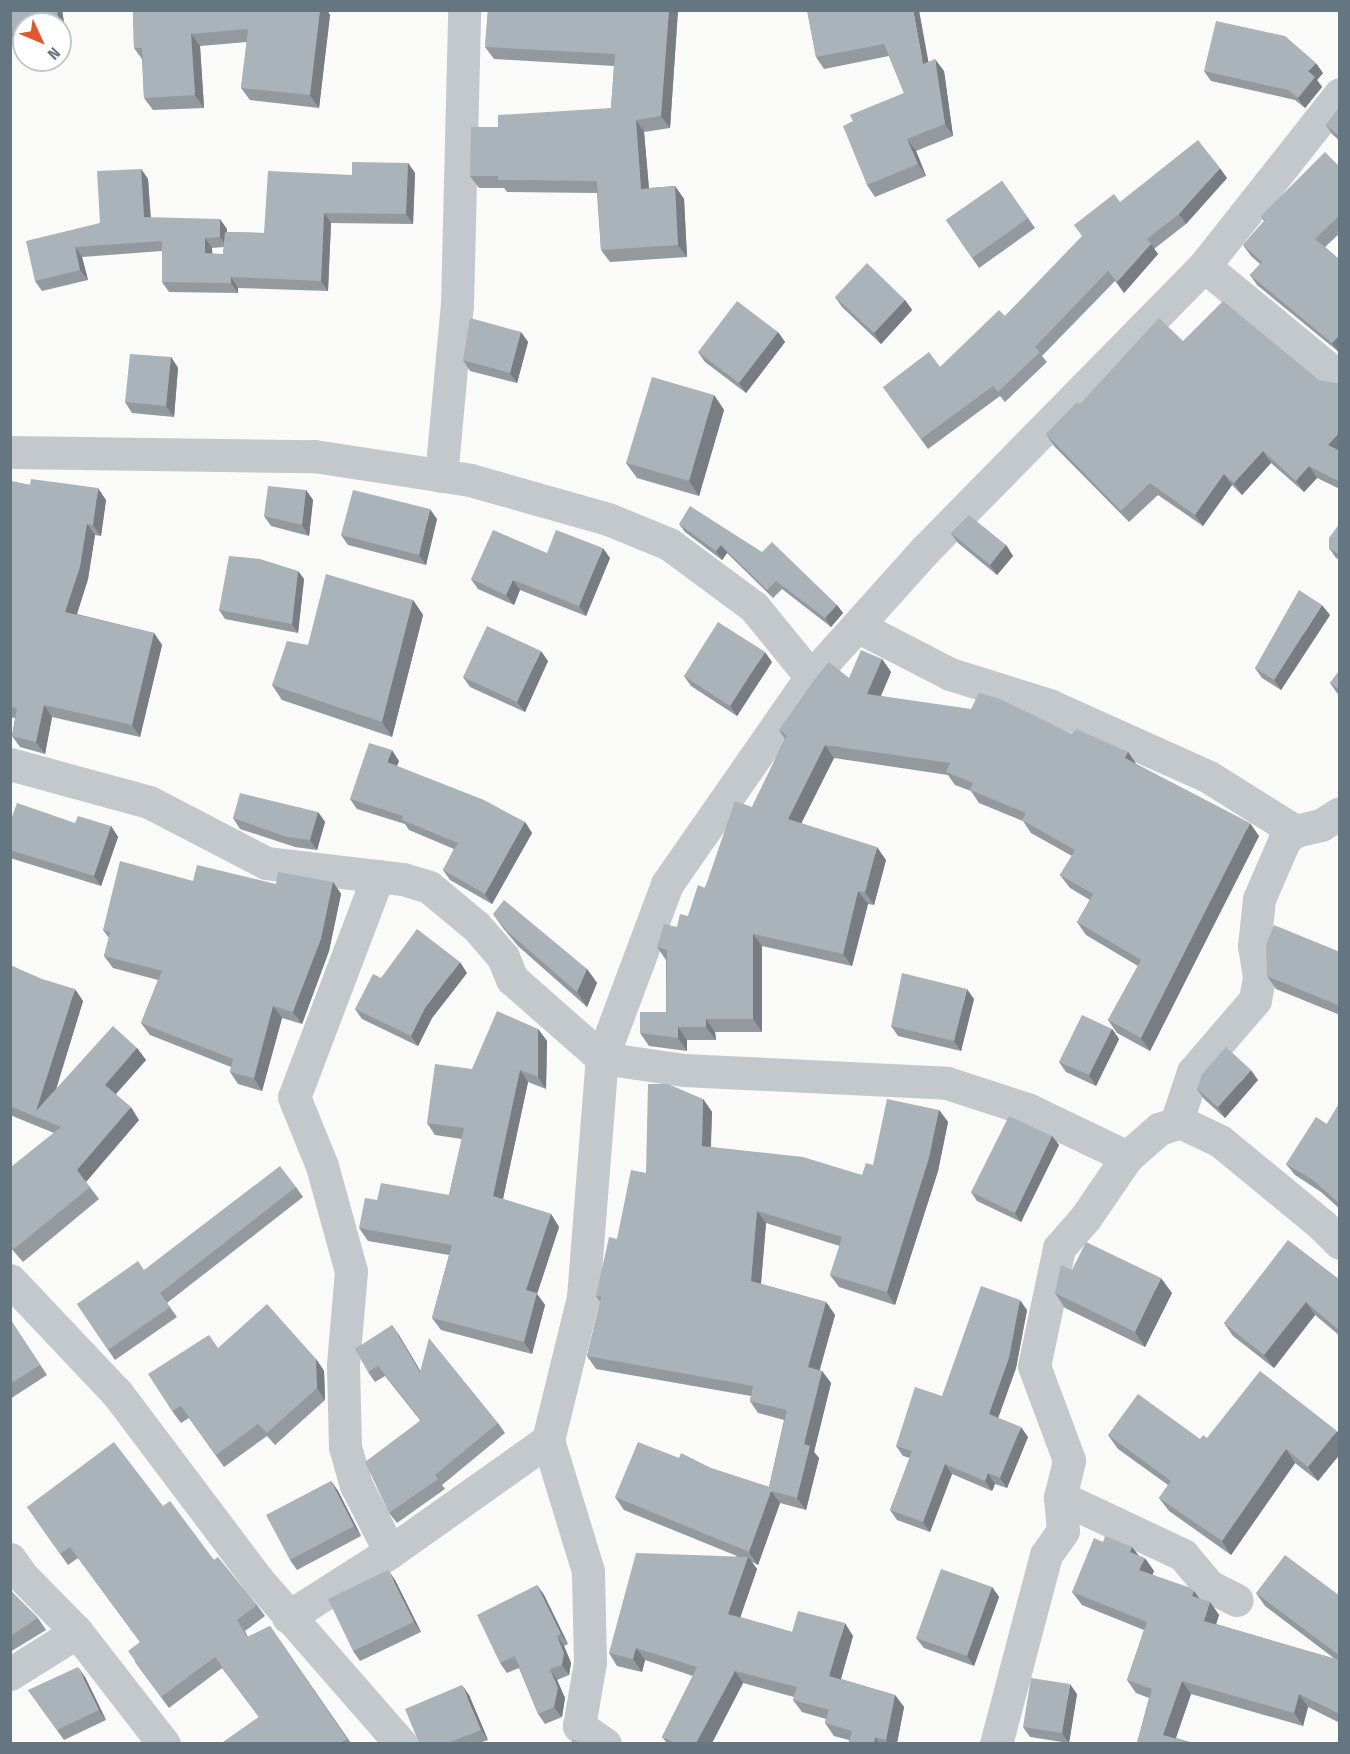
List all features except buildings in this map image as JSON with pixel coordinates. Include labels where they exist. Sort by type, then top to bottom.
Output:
[{"type":"street","points":[[441,476],[457,304],[464,10]]},
{"type":"street","points":[[585,1738],[590,1662],[588,1571],[548,1440],[583,1297],[602,1058],[667,884],[811,677],[926,550],[1204,266],[1340,94]]},
{"type":"street","points":[[1204,266],[1340,378]]},
{"type":"street","points":[[10,452],[314,456],[441,476],[608,519],[669,544],[754,607],[811,677]]},
{"type":"street","points":[[857,626],[950,674],[1049,705],[1209,777],[1295,831]]},
{"type":"street","points":[[10,764],[149,802],[266,862],[378,876],[429,887],[483,934],[503,957],[512,979],[602,1058],[684,1070],[947,1083],[1027,1109],[1127,1157]]},
{"type":"street","points":[[1176,1123],[1193,1072],[1255,1000],[1259,977],[1254,946],[1259,899],[1285,839],[1295,831],[1322,825],[1340,813]]},
{"type":"street","points":[[378,876],[294,1097],[322,1166],[351,1271],[343,1365],[345,1447],[356,1485],[390,1552]]},
{"type":"street","points":[[996,1743],[1046,1556],[1063,1531],[1060,1497],[1069,1460],[1034,1366],[1059,1248],[1086,1217],[1127,1157],[1159,1129],[1176,1123],[1194,1127],[1220,1141],[1340,1243]]},
{"type":"street","points":[[10,1280],[117,1393],[288,1617],[401,1743]]},
{"type":"street","points":[[288,1617],[390,1552],[548,1440]]},
{"type":"street","points":[[1060,1497],[1183,1555],[1209,1586],[1237,1600]]},
{"type":"street","points":[[10,1559],[21,1575],[77,1632],[164,1743]]},
{"type":"street","points":[[10,1674],[77,1632]]}]
